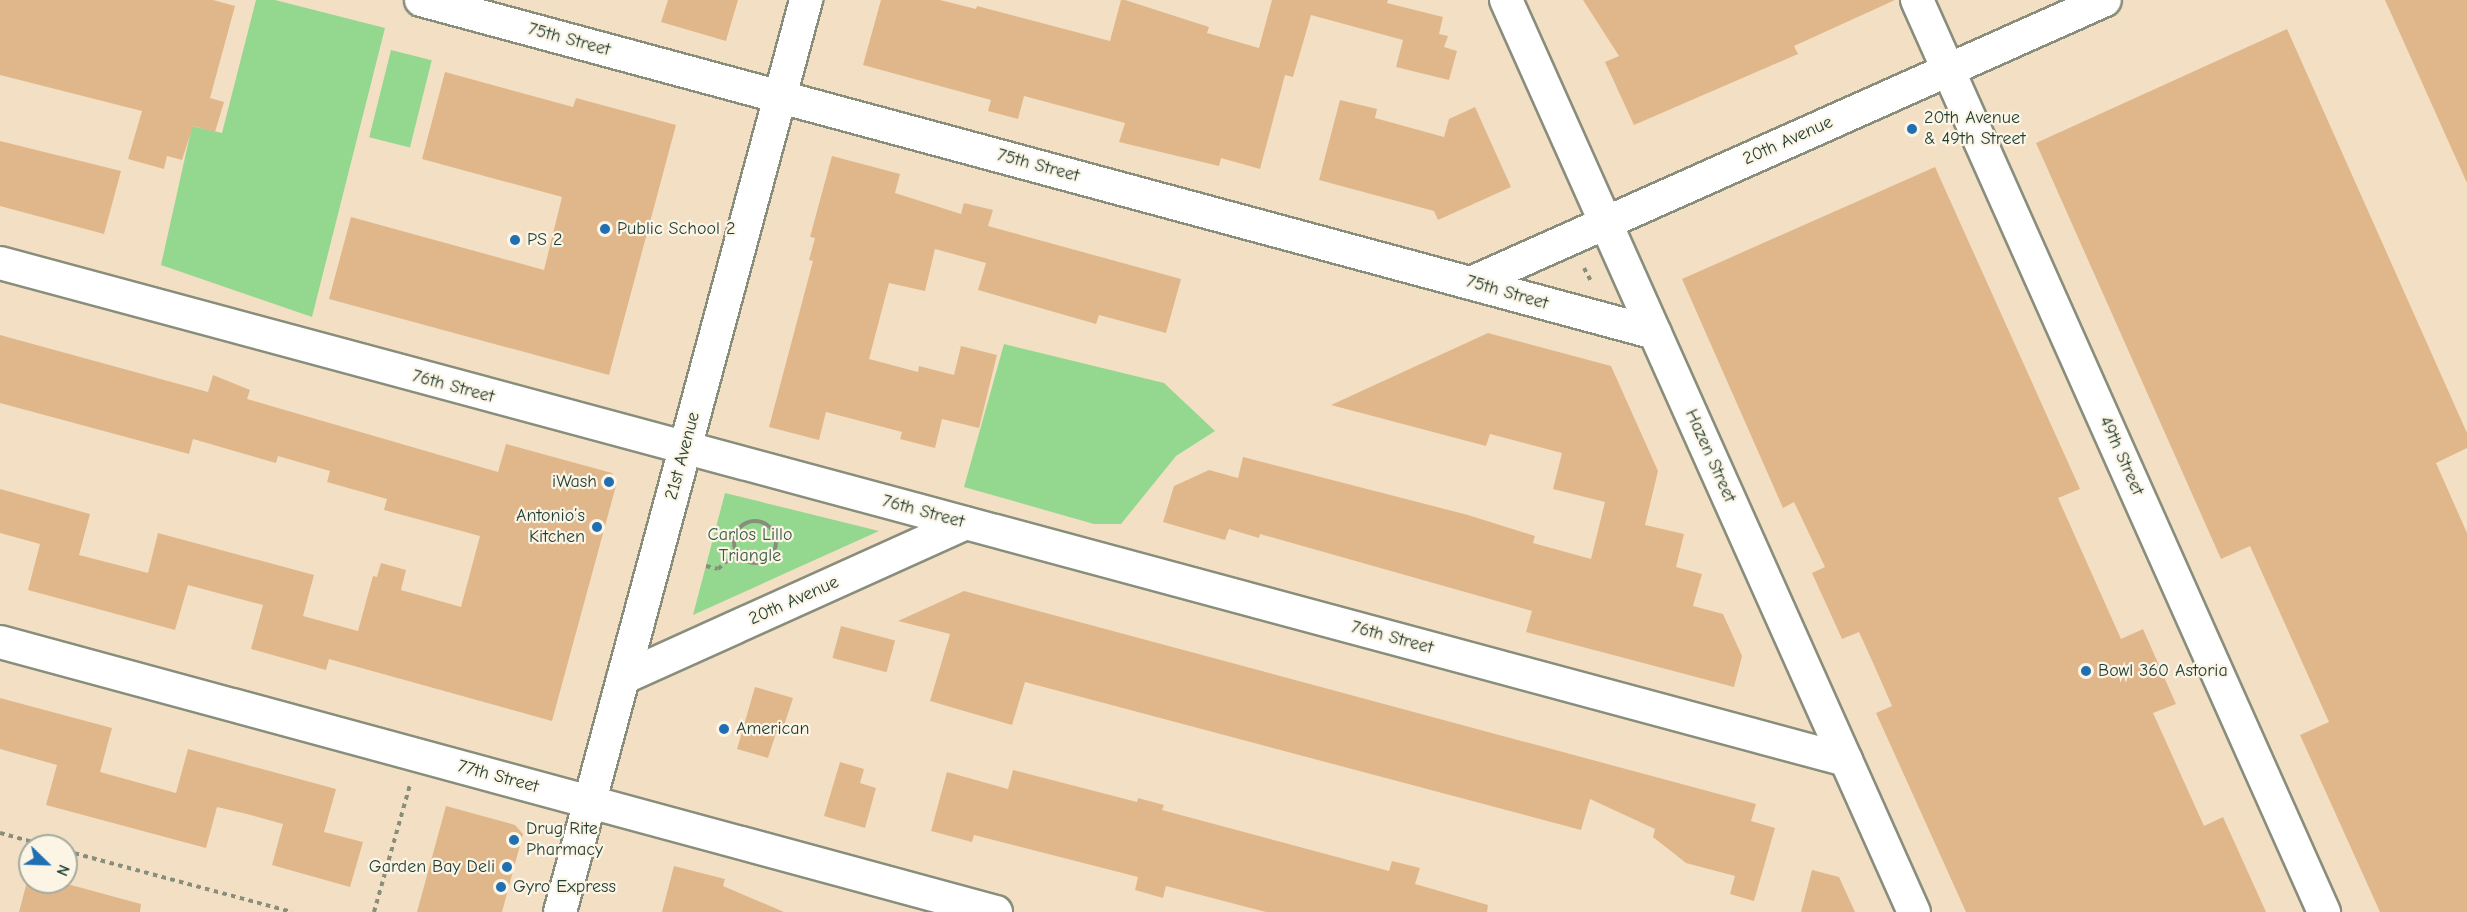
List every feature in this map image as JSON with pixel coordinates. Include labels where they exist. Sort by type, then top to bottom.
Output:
[{"type":"street","name":"75th Street","points":[[421,0],[1655,333]]},
{"type":"street","name":"21st Avenue","points":[[560,912],[806,0]]},
{"type":"street","name":"Hazen Street","points":[[1506,0],[1914,912]]},
{"type":"street","name":"49th Street","points":[[1917,0],[2324,912]]},
{"type":"street","name":"20th Avenue","points":[[1471,283],[2105,0]]},
{"type":"street","name":"76th Street","points":[[0,263],[684,450],[966,523],[1846,760]]},
{"type":"street","name":"20th Avenue","points":[[623,678],[966,523]]},
{"type":"street","name":"77th Street","points":[[0,642],[996,912]]},
{"type":"path","points":[[749,522],[763,522],[774,532],[776,547],[763,562],[750,563],[736,553],[734,538],[749,522]]},
{"type":"path","points":[[706,566],[718,569],[736,553]]},
{"type":"path","points":[[374,912],[419,756]]},
{"type":"path","points":[[0,833],[18,838]]},
{"type":"path","points":[[78,854],[292,912]]},
{"type":"green space","points":[[256,0],[275,0],[385,28],[312,317],[161,265],[192,126],[222,133]]},
{"type":"green space","points":[[391,50],[432,60],[410,147],[369,137]]},
{"type":"green space","points":[[1004,344],[1164,383],[1215,431],[1176,456],[1121,524],[1094,524],[964,487]]},
{"type":"green space","name":"Carlos Lillo Triangle","points":[[725,493],[879,531],[693,615]]},
{"type":"building","points":[[0,0],[213,0],[235,6],[210,98],[224,102],[215,132],[193,126],[182,160],[167,156],[164,169],[128,159],[142,111],[0,75]]},
{"type":"building","points":[[668,0],[738,0],[726,41],[661,22]]},
{"type":"building","points":[[881,0],[940,0],[976,9],[977,6],[1110,41],[1121,0],[1125,0],[1209,27],[1207,33],[1259,48],[1272,0],[1388,0],[1387,3],[1443,17],[1439,34],[1448,36],[1444,47],[1457,51],[1449,80],[1396,67],[1403,40],[1311,15],[1293,77],[1285,75],[1260,169],[1221,158],[1219,166],[1119,142],[1125,123],[1024,96],[1018,119],[988,111],[991,100],[863,65]]},
{"type":"building","points":[[1583,0],[1895,0],[1794,46],[1798,54],[1634,125],[1605,62],[1619,56]]},
{"type":"building","points":[[2385,0],[2467,0],[2467,183]]},
{"type":"building","points":[[2287,29],[2467,433],[2467,448],[2436,463],[2467,533],[2467,912],[2380,912],[2300,735],[2329,722],[2250,546],[2221,559],[2036,143]]},
{"type":"building","name":"Public School 2","points":[[445,72],[573,107],[576,98],[676,125],[609,375],[329,299],[351,217],[544,270],[562,197],[422,159]]},
{"type":"building","points":[[1340,100],[1377,109],[1375,118],[1444,137],[1449,119],[1475,107],[1511,187],[1438,220],[1434,211],[1319,180]]},
{"type":"building","points":[[0,141],[121,171],[104,234],[0,206]]},
{"type":"building","points":[[832,156],[900,174],[895,193],[961,214],[964,203],[993,210],[988,226],[1181,279],[1166,333],[1099,315],[1096,324],[978,290],[986,263],[935,249],[925,291],[889,283],[869,359],[918,372],[919,366],[954,375],[961,346],[997,355],[979,428],[942,419],[935,448],[900,439],[902,432],[826,412],[819,440],[769,427],[813,261],[809,260],[815,238],[810,237]]},
{"type":"building","points":[[1935,167],[2080,489],[2058,498],[2121,639],[2143,629],[2176,704],[2153,713],[2204,826],[2223,817],[2266,912],[1966,912],[1876,713],[1892,706],[1874,665],[1859,632],[1842,639],[1812,573],[1825,567],[1794,502],[1783,508],[1682,279]]},
{"type":"building","points":[[1488,333],[1611,366],[1658,471],[1645,525],[1684,534],[1676,567],[1702,574],[1693,606],[1723,614],[1742,656],[1734,687],[1526,632],[1532,611],[1260,534],[1259,538],[1229,529],[1225,540],[1163,522],[1174,486],[1209,470],[1238,478],[1243,457],[1468,515],[1535,536],[1533,543],[1591,559],[1605,502],[1553,489],[1562,453],[1490,434],[1486,446],[1331,405]]},
{"type":"building","points":[[0,335],[208,392],[213,375],[250,390],[247,399],[498,472],[506,444],[612,473],[617,482],[552,721],[329,659],[326,670],[251,649],[263,605],[188,585],[175,630],[28,590],[40,544],[0,533],[0,489],[90,514],[79,555],[148,573],[158,533],[314,575],[303,616],[358,631],[373,576],[377,577],[381,563],[406,570],[401,590],[461,607],[480,536],[384,510],[387,499],[327,482],[330,471],[278,456],[276,463],[193,439],[189,454],[0,403]]},
{"type":"building","points":[[964,591],[1756,804],[1751,821],[1775,828],[1754,901],[1730,894],[1735,876],[1686,863],[1653,837],[1655,829],[1590,799],[1581,830],[1025,682],[1012,725],[930,701],[950,634],[898,621]]},
{"type":"building","points":[[841,626],[895,640],[887,672],[832,658]]},
{"type":"building","points":[[755,687],[793,698],[781,735],[776,733],[768,758],[737,749]]},
{"type":"building","points":[[0,698],[112,728],[100,772],[176,793],[188,749],[336,789],[324,832],[363,842],[350,887],[272,865],[283,824],[247,814],[217,807],[206,848],[46,805],[57,765],[0,749]]},
{"type":"building","points":[[840,762],[864,769],[860,783],[876,788],[865,828],[824,816]]},
{"type":"building","points":[[1013,770],[1137,802],[1138,798],[1164,805],[1162,810],[1389,871],[1392,861],[1420,868],[1415,884],[1488,905],[1487,912],[1266,912],[1166,886],[1163,898],[1135,890],[1138,877],[974,835],[972,842],[931,831],[947,772],[1008,789]]},
{"type":"building","points":[[446,806],[515,825],[523,834],[502,912],[417,912]]},
{"type":"building","points":[[674,866],[725,879],[723,886],[784,912],[662,912]]},
{"type":"building","points":[[1812,870],[1839,877],[1855,912],[1801,912]]},
{"type":"building","points":[[78,887],[141,904],[140,912],[19,912],[24,894],[78,894]]},
{"type":"place","name":"20th Avenue & 49th Street","points":[[1912,129]]},
{"type":"place","name":"Public School 2","points":[[605,229]]},
{"type":"place","name":"PS 2","points":[[515,240]]},
{"type":"place","name":"iWash","points":[[609,482]]},
{"type":"place","name":"Antonio’s Kitchen","points":[[597,527]]},
{"type":"place","name":"Bowl 360 Astoria","points":[[2086,671]]},
{"type":"place","name":"American","points":[[724,729]]},
{"type":"place","name":"Drug Rite Pharmacy","points":[[514,840]]},
{"type":"place","name":"Garden Bay Deli","points":[[507,867]]},
{"type":"place","name":"Gyro Express","points":[[501,887]]}]
